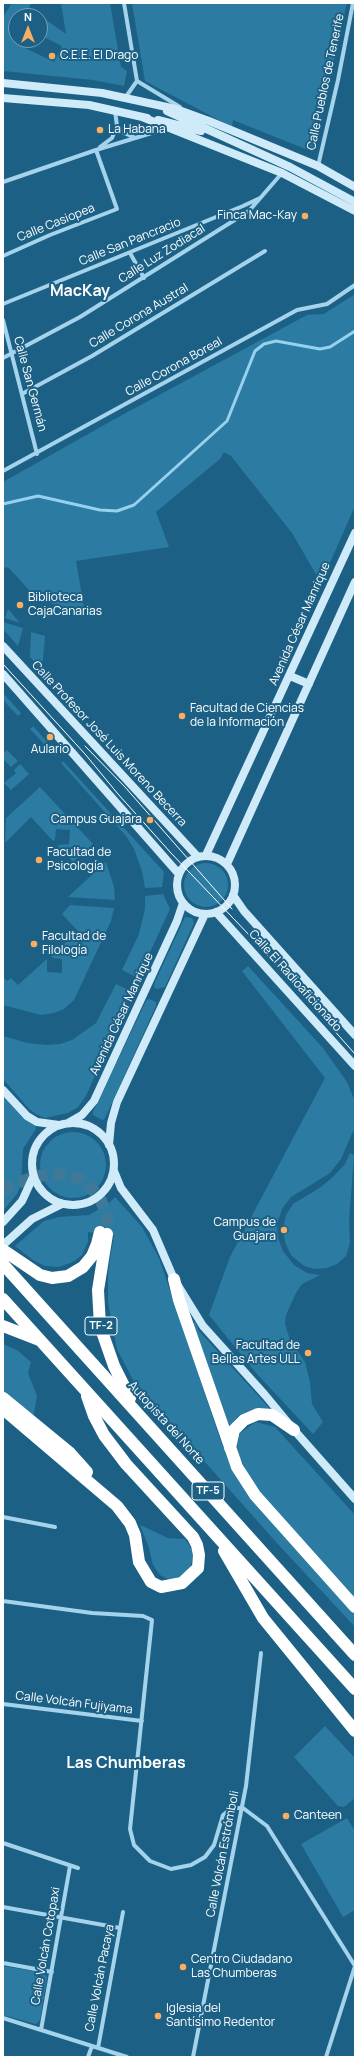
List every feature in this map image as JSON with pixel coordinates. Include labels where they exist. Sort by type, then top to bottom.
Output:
[{"type":"highway","name":"TF-2","points":[[3,1250],[40,1275],[52,1278],[68,1276],[83,1267],[92,1256],[103,1233],[98,1290],[100,1326],[114,1366],[137,1412]]},
{"type":"highway","name":"Autopista del Norte","points":[[3,1264],[355,1655]]},
{"type":"highway","points":[[174,1279],[179,1300],[237,1467],[255,1495],[355,1607]]},
{"type":"highway","name":"TF-5","points":[[3,1299],[355,1689]]},
{"type":"highway","points":[[3,1326],[41,1341]]},
{"type":"highway","points":[[3,1409],[117,1506],[130,1523],[135,1535],[139,1562],[151,1582],[161,1587],[174,1586],[190,1577],[198,1568],[199,1555],[197,1544],[193,1537],[126,1464],[104,1435],[94,1416],[86,1391]]},
{"type":"highway","points":[[3,1398],[70,1453],[108,1498]]},
{"type":"highway","points":[[230,1449],[234,1430],[244,1420],[258,1414],[272,1415],[294,1430]]},
{"type":"highway","points":[[215,1534],[262,1618],[355,1731]]},
{"type":"street","points":[[124,3],[137,81],[125,98]]},
{"type":"street","name":"Calle Pueblos de Tenerife","points":[[318,166],[338,80],[353,3]]},
{"type":"street","points":[[137,81],[193,115]]},
{"type":"street","points":[[3,83],[76,90],[125,98],[176,109],[318,166],[355,187]]},
{"type":"street","points":[[3,98],[89,105],[115,110],[218,136]]},
{"type":"street","points":[[150,104],[184,118],[218,136],[290,167],[355,202]]},
{"type":"street","points":[[96,150],[112,138],[117,126],[115,110]]},
{"type":"street","points":[[142,117],[282,173],[355,211]]},
{"type":"street","points":[[117,126],[124,133],[136,138]]},
{"type":"street","points":[[3,182],[96,150],[168,128]]},
{"type":"street","name":"Calle Casiopea","points":[[3,256],[50,235],[117,209],[96,150]]},
{"type":"street","name":"Calle Luz Zodiacal","points":[[3,358],[80,317],[249,211],[264,196],[282,173]]},
{"type":"street","name":"Calle San Pancracio","points":[[3,304],[130,253],[264,196]]},
{"type":"street","name":"Calle Corona Austral","points":[[22,394],[92,356],[266,251]]},
{"type":"street","points":[[130,253],[144,278]]},
{"type":"street","name":"Calle Corona Boreal","points":[[3,471],[37,454],[297,310],[327,304],[355,285]]},
{"type":"street","name":"Calle San Germán","points":[[3,320],[37,454]]},
{"type":"street","name":"Avenida César Manrique","points":[[206,855],[355,533]]},
{"type":"street","points":[[227,864],[355,582]]},
{"type":"street","name":"Calle Profesor José Luis Moreno Becerra","points":[[3,646],[197,856]]},
{"type":"street","points":[[3,674],[178,873]]},
{"type":"street","points":[[290,676],[309,684]]},
{"type":"street","points":[[206,855],[218,858],[227,864],[235,879],[233,895],[228,904],[216,912],[205,914],[192,911],[183,903],[176,889],[178,873],[190,860],[197,856],[206,855]]},
{"type":"street","name":"Calle El Radioaficionado","points":[[233,895],[244,911],[355,1035]]},
{"type":"street","name":"Avenida César Manrique","points":[[63,1124],[82,1115],[94,1100],[162,955],[183,903]]},
{"type":"street","name":"Calle El Radioaficionado","points":[[216,912],[355,1066]]},
{"type":"street","points":[[109,1145],[111,1123],[117,1102],[205,914]]},
{"type":"street","points":[[3,1090],[27,1116],[37,1122],[79,1124],[91,1128],[101,1135],[109,1145],[113,1157],[114,1171],[121,1188],[153,1230],[174,1279],[203,1326],[266,1394],[294,1430],[355,1499]]},
{"type":"street","points":[[63,1124],[45,1133],[36,1146],[31,1161],[33,1177],[39,1189],[49,1198],[62,1204],[76,1205],[91,1202],[106,1189],[114,1171]]},
{"type":"street","points":[[3,1222],[22,1201],[33,1177]]},
{"type":"street","points":[[3,1245],[32,1219],[62,1204]]},
{"type":"street","points":[[3,1517],[54,1527]]},
{"type":"street","points":[[3,1601],[92,1613],[143,1616],[152,1620],[130,1830],[134,1845],[150,1861],[171,1869],[191,1865],[205,1857],[214,1845],[223,1816],[232,1808],[243,1808],[267,1826],[355,1966],[326,2057]]},
{"type":"street","name":"Calle Volcán Estrómboli","points":[[193,2057],[243,1808],[261,1654]]},
{"type":"street","name":"Calle Volcán Fujiyama","points":[[3,1704],[142,1721]]},
{"type":"street","points":[[3,1843],[78,1868]]},
{"type":"street","name":"Calle Volcán Cotopaxi","points":[[41,2030],[70,1866]]},
{"type":"street","points":[[3,1907],[62,1916],[120,1928]]},
{"type":"street","name":"Calle Volcán Pacaya","points":[[98,2048],[123,1912]]},
{"type":"street","points":[[3,1963],[52,1972]]},
{"type":"street","points":[[3,2018],[127,2057]]},
{"type":"street","points":[[88,2057],[92,2046]]},
{"type":"shaded area","points":[[12,3],[31,3],[29,8],[9,8]]},
{"type":"shaded area","points":[[61,3],[110,3],[121,67],[127,71],[124,86],[93,80],[3,71],[3,17],[8,9],[8,48],[25,48],[54,62],[62,46],[48,39],[48,21],[66,34]]},
{"type":"shaded area","points":[[132,3],[347,3],[313,152],[233,120],[232,127],[145,81]]},
{"type":"shaded area","points":[[355,294],[355,506],[321,583],[292,533],[231,456],[224,452],[220,459],[156,512],[169,547],[76,561],[85,613],[37,599],[9,568],[3,567],[3,482],[113,420],[307,315],[324,314]]},
{"type":"shaded area","points":[[8,609],[20,623],[5,618]]},
{"type":"shaded area","points":[[3,622],[23,628],[18,646],[3,629]]},
{"type":"shaded area","points":[[31,632],[45,636],[42,670],[30,657]]},
{"type":"shaded area","points":[[3,693],[21,713],[18,716],[3,700]]},
{"type":"shaded area","points":[[33,726],[57,753],[55,756],[30,729]]},
{"type":"shaded area","points":[[7,750],[18,761],[11,767],[3,759],[3,754]]},
{"type":"shaded area","points":[[63,761],[164,872],[162,887],[145,888],[142,871],[134,849],[126,836],[61,763]]},
{"type":"shaded area","points":[[20,764],[29,774],[11,790],[4,783],[16,773],[14,770]]},
{"type":"shaded area","points":[[40,787],[93,844],[73,862],[57,845],[69,844],[70,830],[56,829],[55,839],[53,841],[31,817],[6,842],[5,841],[6,818]]},
{"type":"shaded area","points":[[106,862],[114,887],[115,900],[68,897]]},
{"type":"shaded area","points":[[206,863],[218,867],[224,873],[228,885],[224,897],[218,903],[206,907],[194,903],[188,897],[184,885],[188,873],[194,867]]},
{"type":"shaded area","points":[[163,894],[170,909],[138,978],[122,970],[139,934],[145,909],[145,896]]},
{"type":"shaded area","points":[[70,905],[114,908],[111,921],[74,1000],[64,1009],[54,1013],[41,1015],[3,1005],[3,977],[7,981],[11,978],[18,985],[47,959],[47,972],[62,973],[62,959],[53,958],[51,956],[78,931],[62,914]]},
{"type":"shaded area","points":[[185,917],[192,918],[194,923],[165,987],[157,989],[154,987],[155,982]]},
{"type":"shaded area","points":[[248,966],[323,1048],[347,1082],[354,1099],[354,1129],[341,1159],[330,1173],[291,1197],[282,1209],[277,1224],[278,1238],[283,1251],[294,1265],[307,1273],[320,1275],[302,1284],[296,1293],[286,1315],[285,1324],[290,1340],[305,1362],[310,1382],[312,1404],[323,1422],[313,1434],[257,1374],[209,1315],[230,1257],[325,1078],[242,971]]},
{"type":"shaded area","points":[[116,984],[132,992],[86,1096],[78,1107],[68,1113],[45,1118],[36,1114],[29,1109],[4,1080],[3,1036],[27,1043],[47,1045],[60,1044],[72,1040],[96,1023]]},
{"type":"shaded area","points":[[149,999],[156,1002],[156,1006],[105,1118],[103,1120],[100,1119],[93,1115],[93,1112],[146,1001]]},
{"type":"shaded area","points":[[3,1096],[21,1116],[35,1126],[36,1129],[23,1149],[21,1185],[17,1194],[3,1211]]},
{"type":"shaded area","points":[[66,1132],[80,1132],[92,1137],[101,1146],[106,1158],[104,1178],[97,1189],[80,1198],[66,1198],[54,1193],[45,1184],[40,1172],[40,1158],[45,1146],[54,1137]]},
{"type":"shaded area","points":[[350,1153],[354,1155],[349,1221],[350,1243],[346,1256],[337,1264],[327,1268],[314,1269],[304,1266],[291,1255],[285,1242],[283,1228],[286,1215],[293,1204],[321,1187],[334,1176],[345,1164]]},
{"type":"shaded area","points":[[115,1197],[142,1227],[159,1258],[219,1436],[228,1460],[240,1482],[247,1494],[355,1615],[355,1627],[276,1542],[134,1382],[117,1349],[108,1302],[108,1272],[114,1235],[88,1232],[88,1242],[82,1255],[73,1262],[59,1267],[45,1266],[33,1260],[15,1246],[44,1221],[59,1217],[89,1215],[108,1204]]},
{"type":"shaded area","points":[[191,1321],[196,1323],[199,1331],[271,1410],[260,1409],[248,1411],[238,1416],[228,1429]]},
{"type":"shaded area","points":[[3,1344],[17,1350],[31,1362],[28,1373],[37,1396],[33,1418],[3,1393]]},
{"type":"shaded area","points":[[256,1422],[275,1427],[355,1515],[355,1598],[257,1488],[250,1477],[240,1458],[237,1446],[240,1433]]},
{"type":"shaded area","points":[[140,1525],[168,1538],[185,1539],[192,1550],[193,1557],[190,1568],[185,1574],[176,1579],[170,1580],[160,1575],[153,1565],[149,1548]]},
{"type":"shaded area","points":[[325,1726],[355,1758],[355,1798],[344,1807],[338,1806],[294,1757]]},
{"type":"shaded area","points":[[347,1818],[355,1831],[355,1910],[343,1917],[301,1844]]},
{"type":"shaded area","points":[[3,1966],[44,1973],[47,1977],[40,2020],[36,2024],[3,2015]]},
{"type":"waterway","points":[[3,504],[38,496],[100,510],[117,511],[134,505],[227,421],[255,351],[264,344],[276,341],[320,349],[330,347],[355,331]]},
{"type":"tunnel","points":[[3,1191],[14,1184],[37,1176],[60,1174],[82,1179],[99,1196],[107,1215],[107,1234]]},
{"type":"tram line","points":[[3,664],[85,754],[118,794],[171,853],[252,938],[355,1054]]},
{"type":"tram line","points":[[85,746],[125,787],[232,909]]},
{"type":"place","name":"C.E.E. El Drago","points":[[52,56]]},
{"type":"place","name":"La Habana","points":[[100,130]]},
{"type":"place","name":"Finca Mac-Kay","points":[[305,216]]},
{"type":"place","name":"Biblioteca CajaCanarias","points":[[20,605]]},
{"type":"place","name":"Facultad de Ciencias de la Información","points":[[182,716]]},
{"type":"place","name":"Aulario","points":[[50,737]]},
{"type":"place","name":"Campus Guajara","points":[[150,820]]},
{"type":"place","name":"Facultad de Psicología","points":[[39,860]]},
{"type":"place","name":"Facultad de Filología","points":[[34,944]]},
{"type":"place","name":"Campus de Guajara","points":[[284,1230]]},
{"type":"place","name":"Facultad de Bellas Artes ULL","points":[[308,1353]]},
{"type":"place","name":"Canteen","points":[[286,1816]]},
{"type":"place","name":"Centro Ciudadano Las Chumberas","points":[[183,1967]]},
{"type":"place","name":"Iglesia del Santísimo Redentor","points":[[158,2016]]},
{"type":"district","name":"MacKay","points":[[80,292]]},
{"type":"district","name":"Las Chumberas","points":[[126,1764]]}]
